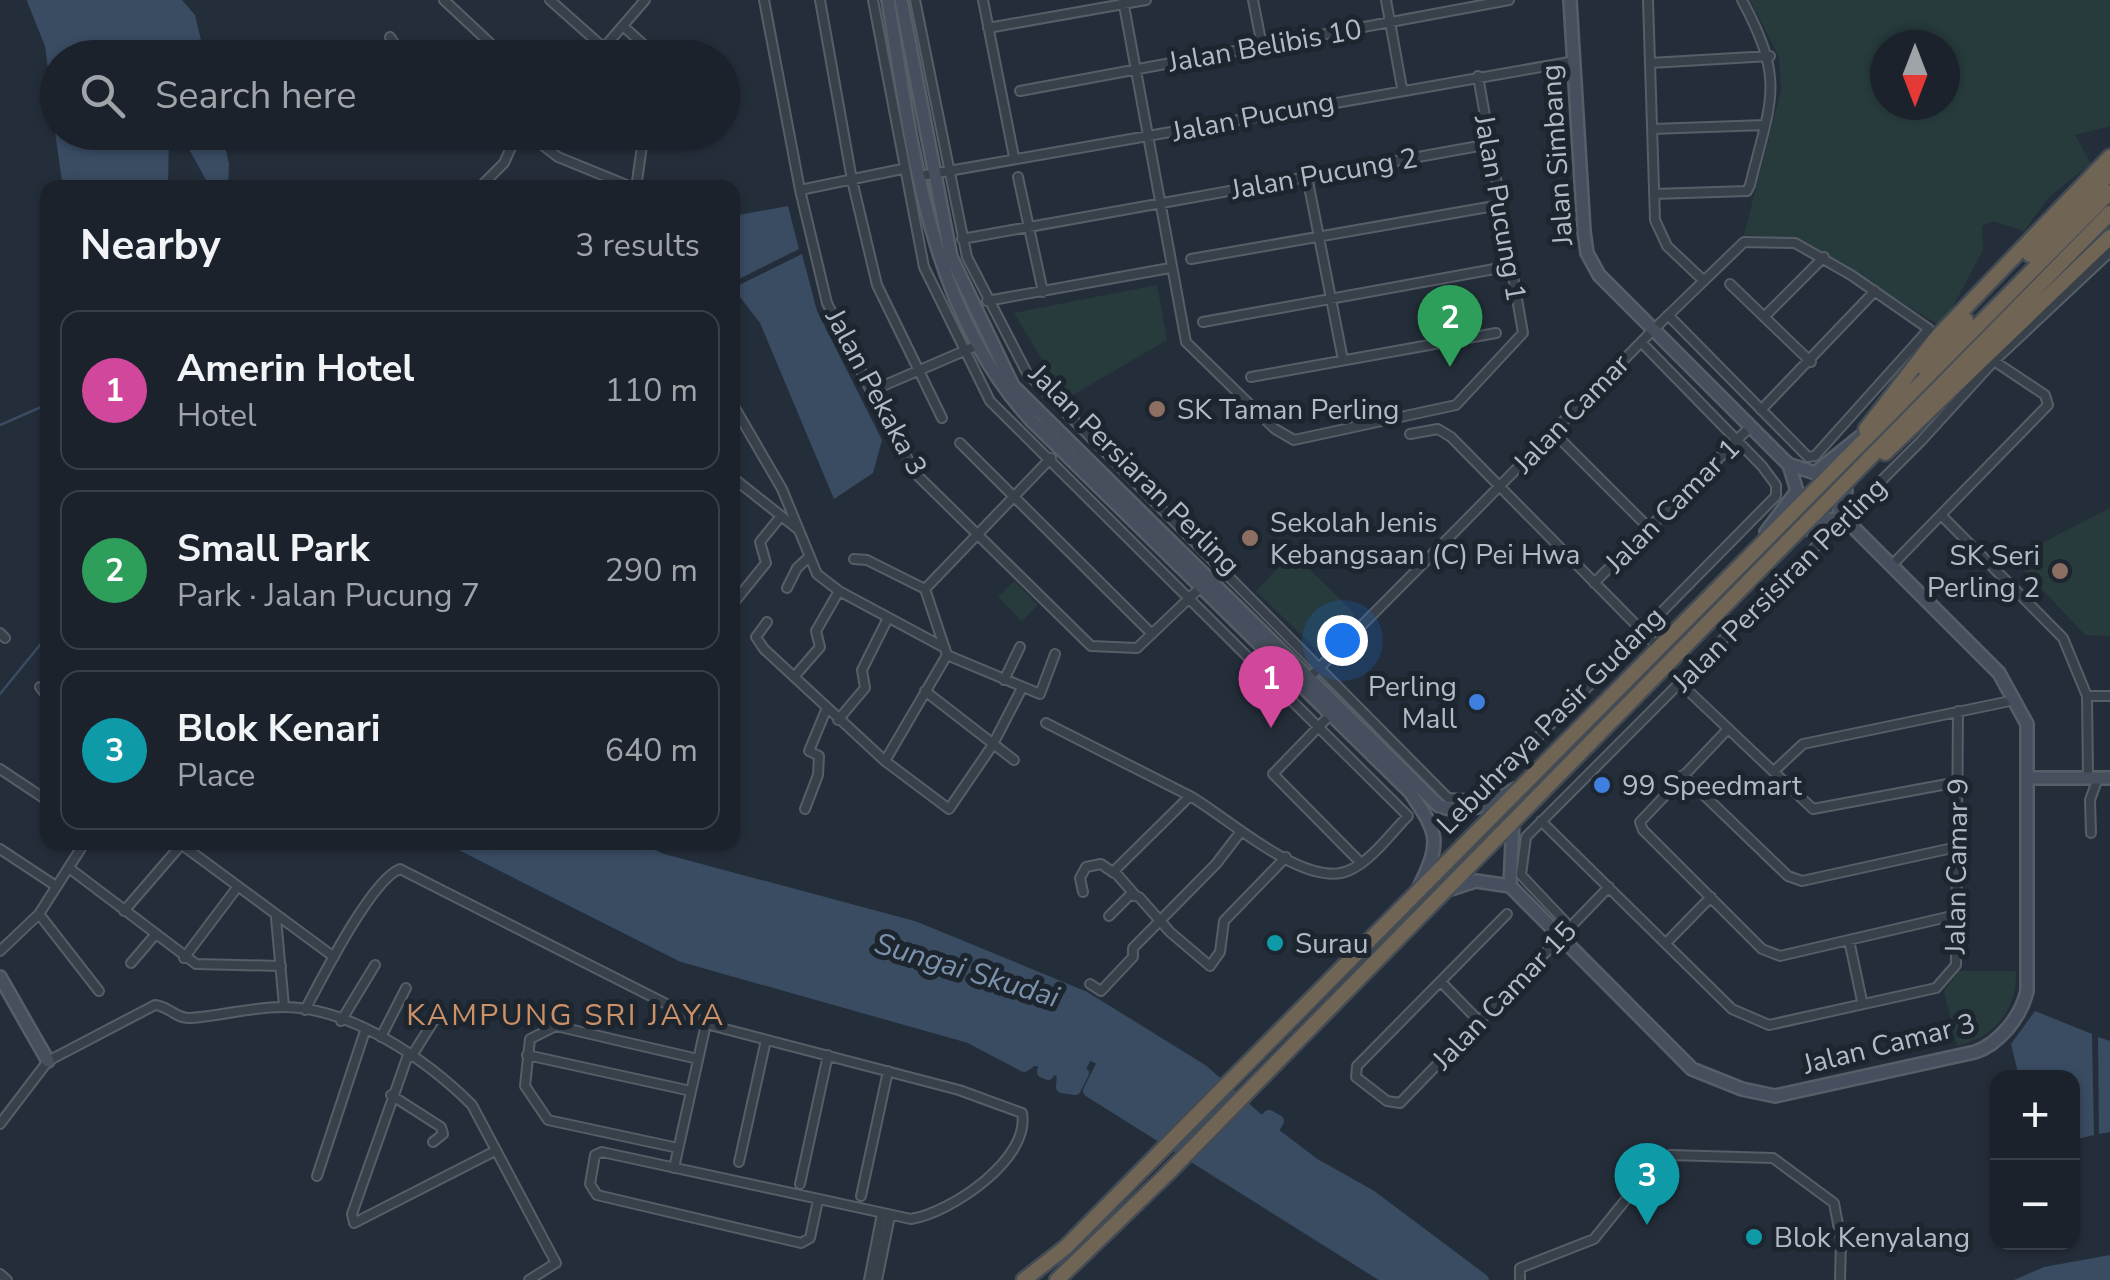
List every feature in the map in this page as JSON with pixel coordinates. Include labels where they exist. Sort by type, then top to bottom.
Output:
[{"type":"highway","points":[[1886,405],[1937,336],[2110,158]]},
{"type":"highway","points":[[1815,492],[1886,405],[2110,173]]},
{"type":"highway","name":"Lebuhraya Pasir Gudang","points":[[1057,1280],[1166,1176],[1800,531],[2110,192]]},
{"type":"highway","name":"Lebuhraya Pasir Gudang","points":[[1024,1280],[1066,1247],[1744,560],[2110,213]]},
{"type":"highway","points":[[1858,468],[1879,458],[2108,244]]},
{"type":"street","points":[[444,0],[487,40]]},
{"type":"street","points":[[550,0],[595,40]]},
{"type":"street","name":"Jalan Pekaka 3","points":[[764,0],[800,190],[828,303],[916,474],[1091,646],[1137,648],[1202,586]]},
{"type":"street","points":[[820,0],[852,180],[878,286],[942,418]]},
{"type":"street","points":[[872,0],[902,170],[924,267],[990,402],[1051,458],[1408,816],[1361,863],[1332,873],[1286,857],[1239,834],[1190,796],[1046,724]]},
{"type":"street","name":"Jalan Persiaran Perling","points":[[888,0],[926,175],[950,257],[1013,386],[1310,677],[1334,711],[1410,792],[1430,822],[1436,846],[1419,886]]},
{"type":"street","name":"Jalan Persiaran Perling","points":[[901,0],[941,264],[978,345],[1006,394],[1300,687],[1334,711],[1439,806],[1451,810],[1484,806],[1527,781]]},
{"type":"street","points":[[916,0],[962,239],[987,301],[1027,373],[1448,798],[1469,800],[1494,783],[1776,496],[1776,485],[1737,440],[1640,342]]},
{"type":"street","points":[[983,0],[1014,157]]},
{"type":"street","points":[[988,28],[1146,0]]},
{"type":"street","points":[[1253,0],[1262,46]]},
{"type":"street","points":[[1386,0],[1402,88]]},
{"type":"street","name":"Jalan Belibis 10","points":[[1020,91],[1510,0]]},
{"type":"street","name":"Jalan Simbang","points":[[1570,0],[1587,253],[1615,294],[1788,464]]},
{"type":"street","points":[[1648,0],[1654,194],[1660,234],[1704,280]]},
{"type":"street","points":[[1654,194],[1747,191],[1773,90],[1770,56],[1742,0]]},
{"type":"street","points":[[611,40],[642,1]]},
{"type":"street","points":[[987,301],[1170,268],[1123,2]]},
{"type":"street","points":[[623,26],[638,40]]},
{"type":"street","points":[[1650,63],[1770,56]]},
{"type":"street","name":"Jalan Pucung","points":[[926,175],[1402,88],[1574,61]]},
{"type":"street","name":"Jalan Pucung 1","points":[[1170,268],[1186,342],[1294,440],[1429,414],[1456,405],[1524,334],[1478,76]]},
{"type":"street","points":[[1652,129],[1764,125]]},
{"type":"street","name":"Jalan Pucung 2","points":[[962,239],[1490,144]]},
{"type":"street","points":[[488,180],[510,150]]},
{"type":"street","points":[[548,150],[558,158],[614,180]]},
{"type":"street","points":[[636,180],[641,150]]},
{"type":"street","points":[[800,190],[902,170]]},
{"type":"street","points":[[1308,176],[1343,360]]},
{"type":"street","points":[[1018,177],[1043,292]]},
{"type":"street","points":[[1191,258],[1500,205]]},
{"type":"street","name":"Jalan Camar","points":[[1300,687],[1744,242],[1791,242],[1824,257]]},
{"type":"street","name":"Jalan Persisiran Perling","points":[[1570,927],[1519,870],[1521,847],[1542,821],[1844,518],[2108,244]]},
{"type":"street","points":[[1668,316],[1808,457],[1814,456],[1878,390],[1929,330],[1824,257],[1764,316]]},
{"type":"street","points":[[1203,322],[1511,266]]},
{"type":"street","points":[[1730,284],[1811,362]]},
{"type":"street","points":[[1761,410],[1875,291]]},
{"type":"street","points":[[1251,377],[1496,333]]},
{"type":"street","points":[[871,391],[978,345]]},
{"type":"street","points":[[1891,566],[2048,406],[2047,399],[1994,362]]},
{"type":"street","points":[[1429,414],[1432,429]]},
{"type":"street","points":[[1737,440],[1738,416]]},
{"type":"street","points":[[740,418],[803,533],[808,557],[817,574],[839,592],[946,652],[1022,688],[1042,692],[1056,654]]},
{"type":"street","points":[[1410,434],[1432,429],[1451,437],[1658,647]]},
{"type":"street","points":[[1552,432],[1649,528]]},
{"type":"street","points":[[1737,440],[1754,432]]},
{"type":"street","points":[[1788,464],[1815,473],[1860,436]]},
{"type":"street","name":"Jalan Camar 1","points":[[1594,583],[1737,440]]},
{"type":"street","points":[[960,443],[1152,634]]},
{"type":"street","points":[[925,589],[1051,458]]},
{"type":"street","points":[[1800,531],[1826,520],[1844,518],[1839,498],[1879,458]]},
{"type":"street","points":[[1744,560],[1797,491],[1788,464]]},
{"type":"street","points":[[740,486],[803,533]]},
{"type":"street","points":[[740,595],[766,563],[760,542],[781,516]]},
{"type":"street","points":[[1941,516],[2051,623],[2079,670],[2087,696],[2099,778],[2090,800],[2091,833]]},
{"type":"street","name":"Jalan Camar 3","points":[[1510,886],[1692,1069],[1751,1092],[1776,1096],[1975,1052],[1994,1043],[2022,1006],[2026,991],[2028,731],[1999,673],[1844,518]]},
{"type":"street","points":[[786,588],[796,568],[808,557]]},
{"type":"street","points":[[854,559],[867,560],[925,589],[946,652],[886,761]]},
{"type":"street","points":[[794,676],[820,647],[816,632],[839,592]]},
{"type":"street","points":[[838,720],[865,688],[862,670],[888,618]]},
{"type":"street","points":[[767,622],[756,632],[756,640],[826,710],[949,809],[992,746],[1022,688]]},
{"type":"street","points":[[1004,680],[1020,647]]},
{"type":"street","points":[[1680,683],[1813,809],[1958,782]]},
{"type":"street","points":[[925,691],[1014,760]]},
{"type":"street","points":[[2087,696],[2110,696]]},
{"type":"street","points":[[1774,771],[1804,744],[2014,700]]},
{"type":"street","points":[[805,809],[818,775],[819,756],[810,750],[810,742],[826,710]]},
{"type":"street","points":[[1334,711],[1273,774],[1361,863]]},
{"type":"street","name":"Jalan Camar 9","points":[[1542,821],[1732,1009],[1768,1025],[1936,988],[1956,965],[1958,711]]},
{"type":"street","points":[[1728,728],[1640,822],[1643,830],[1762,949],[1780,956],[1956,915]]},
{"type":"street","points":[[0,769],[40,796]]},
{"type":"street","points":[[1683,776],[1788,876],[1802,881],[1957,846]]},
{"type":"street","points":[[2029,778],[2099,778]]},
{"type":"street","points":[[1114,872],[1190,796]]},
{"type":"street","points":[[1436,898],[1459,884],[1476,881],[1510,886],[1513,820]]},
{"type":"street","points":[[1090,984],[1101,990],[1132,958],[1133,948],[1216,864],[1239,834]]},
{"type":"street","points":[[0,849],[56,886]]},
{"type":"street","points":[[0,951],[38,914],[80,850]]},
{"type":"street","points":[[124,911],[174,850]]},
{"type":"street","points":[[187,850],[334,957]]},
{"type":"street","points":[[1082,892],[1080,878],[1086,867],[1098,863],[1114,872],[1158,920],[1210,966],[1220,952],[1224,921],[1286,857]]},
{"type":"street","points":[[69,868],[196,964],[282,966]]},
{"type":"street","points":[[305,1010],[369,902],[392,872],[406,872],[706,1024],[1016,1108],[1024,1120],[1001,1167],[968,1194],[926,1217],[886,1215],[674,1168],[598,1153],[590,1176],[597,1195],[802,1243],[810,1238],[818,1200]]},
{"type":"street","name":"Jalan Camar 15","points":[[1441,982],[1354,1071],[1386,1101],[1400,1103],[1609,887]]},
{"type":"street","points":[[184,958],[236,889]]},
{"type":"street","points":[[1108,916],[1135,894]]},
{"type":"street","points":[[1666,943],[1710,898]]},
{"type":"street","points":[[38,914],[98,990]]},
{"type":"street","points":[[1480,1020],[1441,982],[1507,914]]},
{"type":"street","points":[[276,918],[284,1006]]},
{"type":"street","points":[[131,964],[154,935]]},
{"type":"street","points":[[1849,940],[1862,1002]]},
{"type":"street","points":[[340,1020],[375,964]]},
{"type":"street","points":[[1,983],[48,1061]]},
{"type":"street","points":[[381,1037],[406,988]]},
{"type":"street","points":[[0,1124],[48,1061],[155,1005],[189,1018],[284,1006],[340,1020],[381,1037],[452,1085],[472,1105],[556,1262],[529,1280]]},
{"type":"street","points":[[440,1011],[410,1056],[391,1096],[352,1214],[354,1222],[361,1223],[495,1150]]},
{"type":"street","points":[[674,1168],[706,1024]]},
{"type":"street","points":[[678,1148],[548,1120],[524,1086],[530,1039],[556,1026],[698,1059]]},
{"type":"street","points":[[317,1176],[366,1031]]},
{"type":"street","points":[[740,1162],[766,1040]]},
{"type":"street","points":[[527,1055],[691,1091]]},
{"type":"street","points":[[800,1184],[828,1056]]},
{"type":"street","points":[[860,1196],[888,1071]]},
{"type":"street","points":[[391,1096],[441,1127],[444,1134],[433,1142]]},
{"type":"street","points":[[1520,1280],[1520,1268],[1594,1239],[1657,1161],[1684,1154],[1773,1158],[1834,1203],[1841,1240],[1840,1280]]},
{"type":"street","points":[[869,1280],[886,1215]]},
{"type":"street","points":[[877,1280],[886,1215]]},
{"type":"street","points":[[0,1274],[7,1280]]},
{"type":"green space","points":[[1750,0],[2110,0],[2110,126],[2075,135],[2091,164],[2050,196],[2024,231],[1993,221],[1982,226],[1983,250],[1942,327],[1797,239],[1744,235],[1781,90],[1779,57]]},
{"type":"green space","points":[[1157,285],[1167,340],[1066,399],[1014,313]]},
{"type":"green space","points":[[2110,508],[2110,636],[2085,635],[2013,558]]},
{"type":"green space","points":[[1293,553],[1355,614],[1318,651],[1256,591]]},
{"type":"green space","points":[[1014,581],[1038,605],[1022,621],[998,597]]},
{"type":"green space","points":[[1959,971],[2016,971],[2013,998],[2001,1020],[1982,1036],[1957,1046],[1944,991]]},
{"type":"water","points":[[33,0],[182,0],[195,15],[201,40],[49,40]]},
{"type":"water","points":[[64,150],[163,150],[162,180],[68,180]]},
{"type":"water","points":[[189,150],[226,150],[228,180],[206,180]]},
{"type":"water","points":[[788,206],[799,249],[740,278],[740,215]]},
{"type":"water","points":[[802,254],[817,311],[882,440],[873,473],[834,499],[760,323],[740,297],[740,285]]},
{"type":"water","name":"Sungai Skudai","points":[[470,850],[642,850],[660,859],[914,927],[1084,997],[1202,1070],[1262,1122],[1269,1116],[1278,1121],[1273,1133],[1314,1164],[1371,1196],[1483,1280],[1390,1280],[1089,1091],[1103,1061],[1093,1056],[1075,1089],[1062,1087],[1063,1074],[1051,1065],[1048,1074],[1043,1072],[1045,1062],[1034,1059],[1024,1066],[969,1037],[682,956]]},
{"type":"water","points":[[2035,1011],[2092,1034],[2094,1135],[2080,1138],[2080,1070],[2017,1070],[2011,1044]]},
{"type":"water","points":[[2098,1037],[2110,1041],[2110,1132],[2099,1134]]},
{"type":"water","points":[[2110,1255],[2110,1280],[2014,1280],[2044,1267]]},
{"type":"waterway","points":[[33,0],[49,40]]},
{"type":"waterway","points":[[64,150],[68,180]]},
{"type":"waterway","points":[[162,180],[163,150]]},
{"type":"waterway","points":[[0,425],[40,408]]},
{"type":"waterway","points":[[0,694],[40,645]]},
{"type":"waterway","points":[[472,850],[682,956],[969,1037],[1024,1066],[1034,1059],[1046,1063],[1043,1072],[1048,1074],[1051,1065],[1063,1074],[1062,1087],[1075,1089],[1083,1073]]},
{"type":"waterway","name":"Sungai Skudai","points":[[643,850],[660,859],[914,927],[1084,997],[1202,1070],[1262,1123],[1269,1116],[1278,1121],[1272,1132],[1314,1164],[1371,1196],[1483,1280]]},
{"type":"waterway","points":[[1092,1055],[1104,1061],[1089,1091],[1390,1280]]},
{"type":"place","name":"Small Park","points":[[1450,367]]},
{"type":"place","name":"SK Taman Perling","points":[[1157,409]]},
{"type":"place","name":"Sekolah Jenis Kebangsaan (C) Pei Hwa","points":[[1250,538]]},
{"type":"place","name":"SK Seri Perling 2","points":[[2060,571]]},
{"type":"place","name":"Perling Mall","points":[[1477,702]]},
{"type":"place","name":"Amerin Hotel","points":[[1271,728]]},
{"type":"place","name":"99 Speedmart","points":[[1602,785]]},
{"type":"place","name":"Surau","points":[[1275,943]]},
{"type":"place","name":"Blok Kenari","points":[[1647,1225]]},
{"type":"place","name":"Blok Kenyalang","points":[[1754,1237]]},
{"type":"district","name":"KAMPUNG SRI JAYA","points":[[566,1015]]}]
